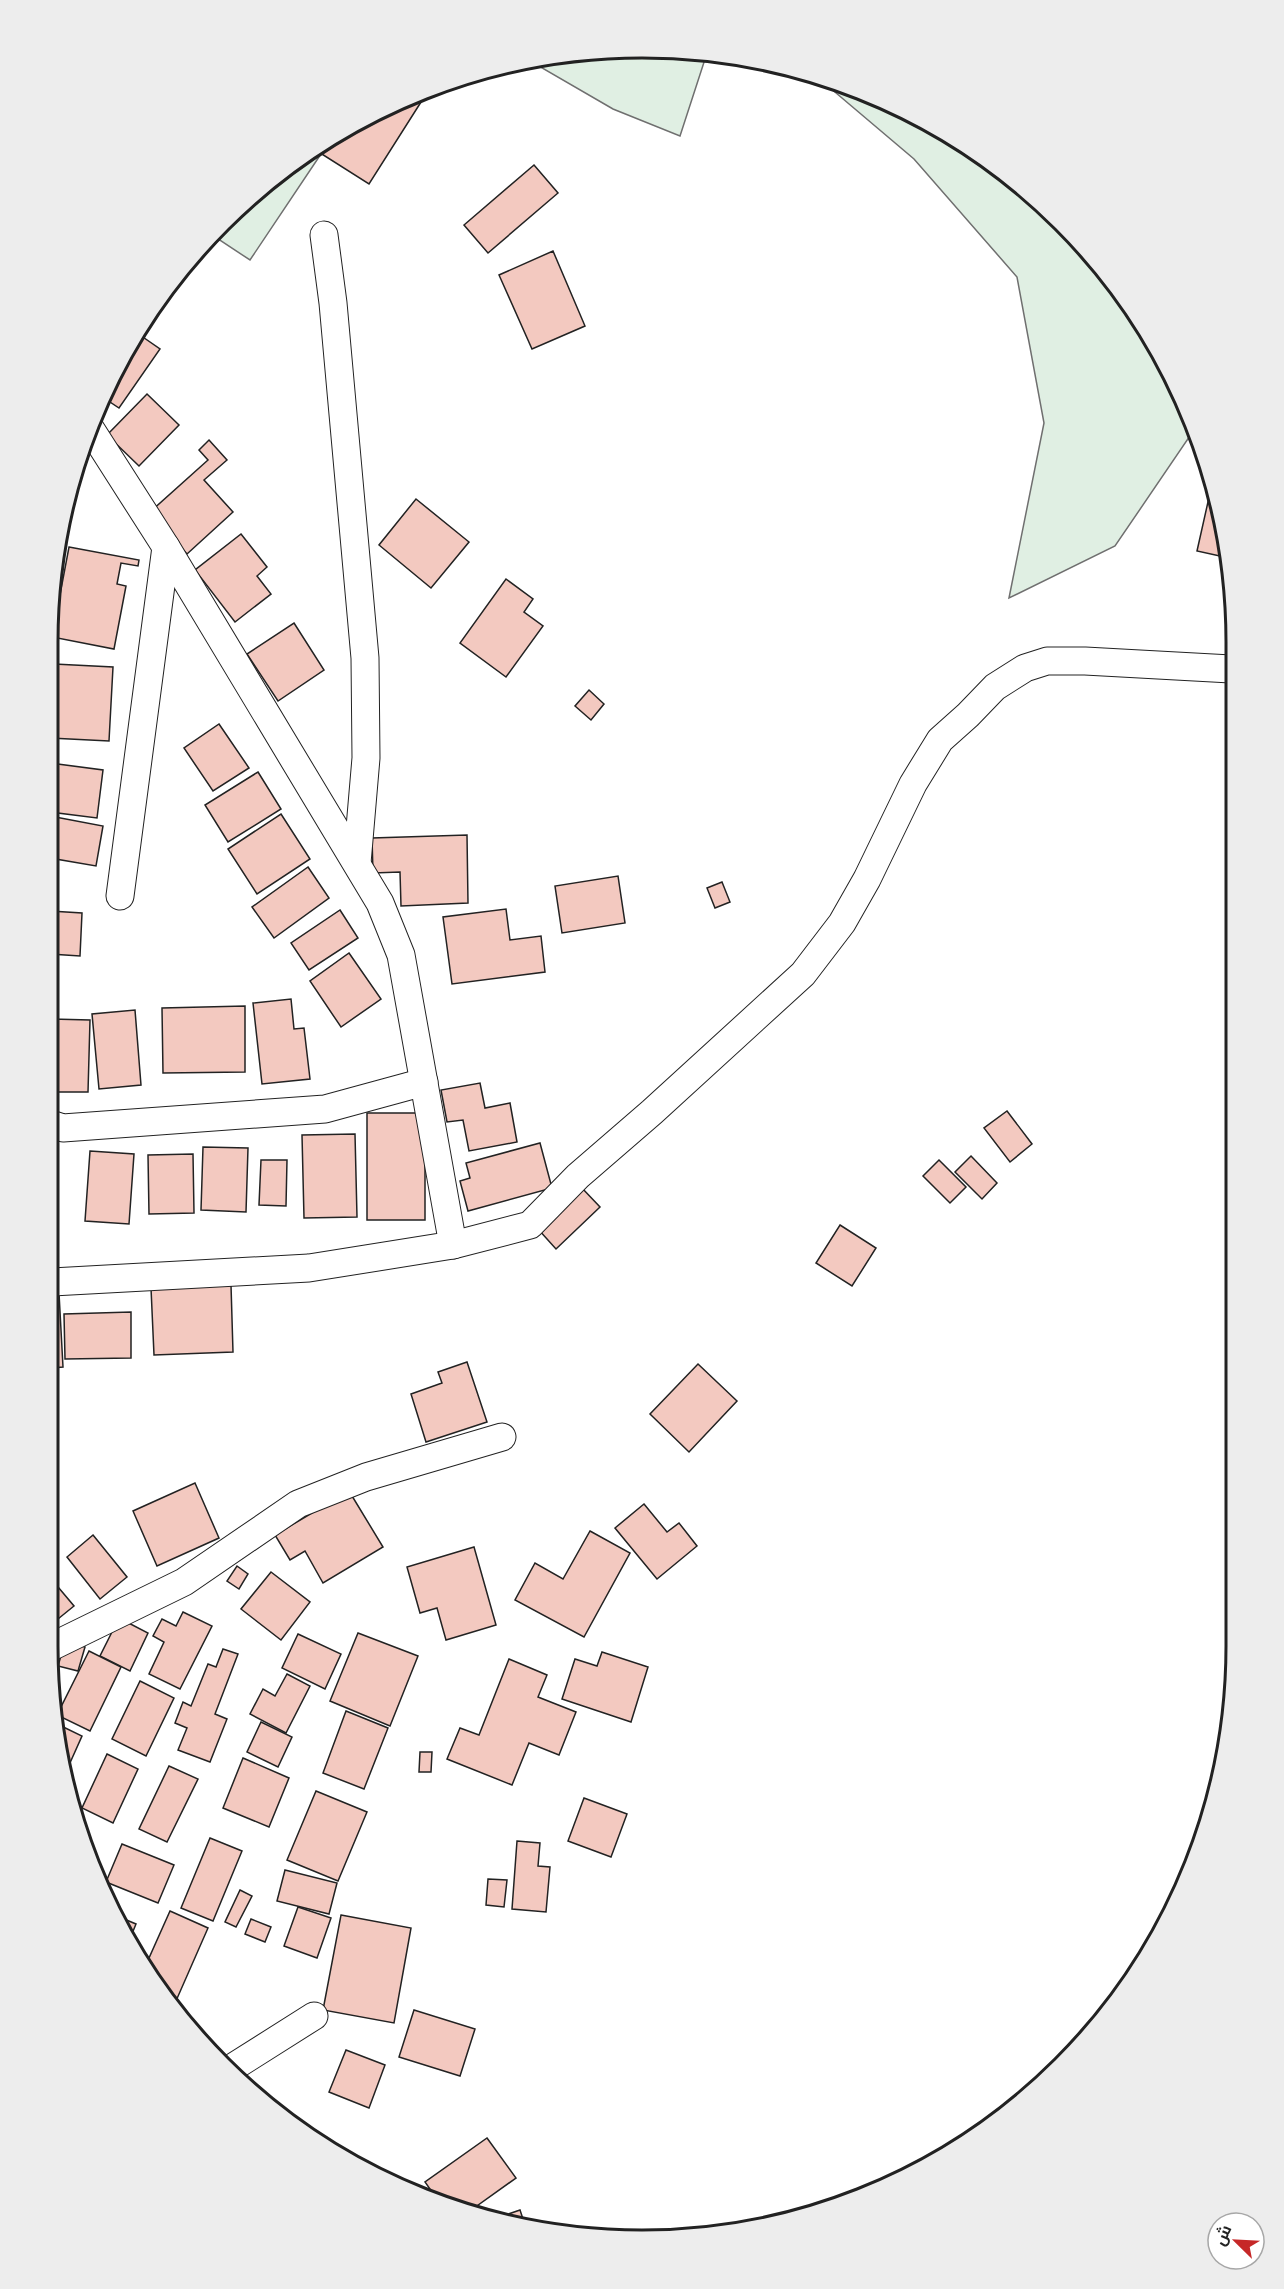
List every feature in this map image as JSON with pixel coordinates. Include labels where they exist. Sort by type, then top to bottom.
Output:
[{"type":"street","points":[[324,235],[333,303],[365,658],[366,758],[357,863]]},
{"type":"street","points":[[96,437],[166,547],[380,903],[400,955],[453,1245]]},
{"type":"street","points":[[120,896],[166,547]]},
{"type":"street","points":[[58,1282],[309,1268],[453,1245],[530,1225],[578,1176],[652,1112],[803,974],[842,923],[892,830],[913,784],[940,740],[994,687],[1025,668],[1047,661],[1226,669]]},
{"type":"street","points":[[58,1126],[63,1128],[325,1109],[423,1082]]},
{"type":"street","points":[[58,1644],[184,1582],[298,1504],[366,1477],[502,1437]]},
{"type":"street","points":[[235,2066],[314,2016]]},
{"type":"green space","points":[[642,58],[704,62],[680,136],[613,109],[541,68],[566,63]]},
{"type":"green space","points":[[833,90],[900,119],[934,137],[997,179],[1055,229],[1081,257],[1127,318],[1165,384],[1189,438],[1115,546],[1009,598],[1044,423],[1017,277],[914,159]]},
{"type":"green space","points":[[320,156],[250,260],[219,240],[257,203]]},
{"type":"building","points":[[421,102],[369,184],[322,154],[384,119]]},
{"type":"building","points":[[534,165],[558,193],[488,253],[464,225]]},
{"type":"building","points":[[553,251],[585,326],[532,349],[499,275]]},
{"type":"building","points":[[144,338],[160,349],[119,408],[111,402]]},
{"type":"building","points":[[147,394],[179,425],[139,466],[107,435]]},
{"type":"building","points":[[209,440],[227,460],[204,480],[233,512],[187,554],[150,512],[208,460],[199,450]]},
{"type":"building","points":[[416,499],[469,542],[431,588],[379,545]]},
{"type":"building","points":[[1208,501],[1219,556],[1197,551]]},
{"type":"building","points":[[241,534],[267,567],[257,576],[271,594],[235,622],[195,570]]},
{"type":"building","points":[[69,547],[139,560],[138,566],[121,563],[117,584],[126,586],[114,649],[58,638],[61,588]]},
{"type":"building","points":[[506,579],[533,599],[524,612],[543,626],[506,677],[460,643]]},
{"type":"building","points":[[294,623],[324,670],[278,701],[247,654]]},
{"type":"building","points":[[58,664],[113,667],[109,741],[58,738]]},
{"type":"building","points":[[589,690],[604,704],[591,720],[575,706]]},
{"type":"building","points":[[219,724],[249,768],[213,791],[184,748]]},
{"type":"building","points":[[58,764],[103,770],[97,818],[58,813]]},
{"type":"building","points":[[258,772],[281,809],[228,842],[205,805]]},
{"type":"building","points":[[281,814],[310,859],[257,894],[228,849]]},
{"type":"building","points":[[58,818],[103,826],[96,866],[58,859]]},
{"type":"building","points":[[467,835],[468,903],[401,906],[400,872],[373,873],[372,838]]},
{"type":"building","points":[[308,867],[329,898],[274,938],[252,907]]},
{"type":"building","points":[[618,876],[625,923],[562,933],[555,886]]},
{"type":"building","points":[[722,882],[730,902],[715,908],[707,888]]},
{"type":"building","points":[[506,909],[510,940],[541,936],[545,972],[452,984],[443,917]]},
{"type":"building","points":[[340,910],[358,938],[309,970],[291,943]]},
{"type":"building","points":[[58,912],[82,913],[80,956],[58,955]]},
{"type":"building","points":[[349,953],[381,999],[341,1027],[310,981]]},
{"type":"building","points":[[291,999],[294,1029],[304,1028],[310,1079],[262,1084],[253,1003]]},
{"type":"building","points":[[245,1006],[245,1072],[163,1073],[162,1008]]},
{"type":"building","points":[[135,1010],[141,1085],[99,1089],[92,1014]]},
{"type":"building","points":[[58,1019],[90,1020],[88,1092],[58,1092]]},
{"type":"building","points":[[480,1083],[485,1108],[510,1103],[517,1142],[469,1151],[463,1120],[447,1122],[441,1090]]},
{"type":"building","points":[[1007,1111],[1032,1144],[1010,1162],[984,1128]]},
{"type":"building","points":[[367,1113],[425,1113],[425,1220],[367,1220]]},
{"type":"building","points":[[355,1134],[357,1217],[304,1218],[302,1135]]},
{"type":"building","points":[[540,1143],[552,1188],[468,1211],[460,1181],[470,1178],[466,1163]]},
{"type":"building","points":[[203,1147],[248,1148],[246,1212],[201,1210]]},
{"type":"building","points":[[90,1151],[134,1154],[129,1224],[85,1221]]},
{"type":"building","points":[[193,1154],[194,1213],[149,1214],[148,1155]]},
{"type":"building","points":[[971,1156],[997,1183],[982,1199],[955,1172]]},
{"type":"building","points":[[261,1160],[287,1160],[286,1206],[259,1205]]},
{"type":"building","points":[[939,1160],[966,1187],[950,1203],[923,1176]]},
{"type":"building","points":[[581,1187],[600,1207],[556,1249],[538,1229]]},
{"type":"building","points":[[840,1225],[876,1248],[852,1286],[816,1263]]},
{"type":"building","points":[[231,1285],[233,1352],[154,1355],[151,1288]]},
{"type":"building","points":[[58,1293],[63,1367],[58,1367]]},
{"type":"building","points":[[131,1312],[131,1358],[65,1359],[64,1314]]},
{"type":"building","points":[[467,1362],[487,1422],[426,1442],[411,1394],[442,1383],[438,1372]]},
{"type":"building","points":[[698,1364],[737,1401],[689,1452],[650,1414]]},
{"type":"building","points":[[195,1483],[219,1538],[157,1566],[133,1511]]},
{"type":"building","points":[[349,1491],[383,1547],[323,1583],[305,1551],[290,1560],[275,1535]]},
{"type":"building","points":[[644,1504],[667,1532],[679,1523],[697,1546],[657,1579],[615,1528]]},
{"type":"building","points":[[590,1531],[630,1553],[584,1637],[515,1600],[535,1563],[563,1579]]},
{"type":"building","points":[[93,1535],[127,1577],[100,1599],[67,1557]]},
{"type":"building","points":[[474,1547],[496,1625],[446,1640],[437,1608],[420,1613],[407,1567]]},
{"type":"building","points":[[237,1566],[248,1574],[239,1589],[227,1581]]},
{"type":"building","points":[[271,1572],[310,1602],[281,1640],[241,1609]]},
{"type":"building","points":[[58,1587],[74,1606],[58,1619]]},
{"type":"building","points":[[183,1612],[212,1626],[180,1689],[149,1674],[164,1642],[153,1636],[162,1619],[176,1626]]},
{"type":"building","points":[[119,1618],[148,1633],[130,1671],[100,1656]]},
{"type":"building","points":[[358,1633],[418,1656],[390,1726],[330,1701]]},
{"type":"building","points":[[298,1634],[341,1654],[325,1689],[282,1668]]},
{"type":"building","points":[[65,1642],[85,1647],[78,1671],[59,1666]]},
{"type":"building","points":[[223,1649],[238,1654],[215,1714],[227,1719],[210,1762],[178,1750],[187,1728],[175,1723],[183,1702],[191,1706],[208,1664],[216,1667]]},
{"type":"building","points":[[89,1651],[121,1667],[90,1731],[63,1718],[62,1706]]},
{"type":"building","points":[[602,1652],[648,1667],[631,1722],[562,1699],[575,1659],[597,1666]]},
{"type":"building","points":[[509,1659],[547,1675],[538,1697],[576,1712],[559,1755],[529,1743],[512,1785],[447,1759],[460,1728],[479,1735]]},
{"type":"building","points":[[287,1674],[310,1686],[286,1733],[250,1714],[263,1689],[275,1696]]},
{"type":"building","points":[[140,1681],[174,1698],[146,1756],[112,1739]]},
{"type":"building","points":[[346,1711],[388,1728],[364,1789],[323,1773]]},
{"type":"building","points":[[261,1722],[292,1737],[278,1767],[247,1752]]},
{"type":"building","points":[[64,1727],[82,1736],[70,1762]]},
{"type":"building","points":[[420,1752],[432,1752],[431,1772],[419,1772]]},
{"type":"building","points":[[107,1754],[138,1769],[113,1823],[82,1808]]},
{"type":"building","points":[[243,1758],[289,1778],[269,1827],[223,1808]]},
{"type":"building","points":[[169,1766],[198,1779],[167,1842],[139,1829]]},
{"type":"building","points":[[316,1791],[367,1812],[338,1881],[287,1860]]},
{"type":"building","points":[[584,1798],[627,1814],[611,1857],[568,1841]]},
{"type":"building","points":[[210,1838],[242,1851],[213,1921],[181,1908]]},
{"type":"building","points":[[517,1841],[540,1843],[538,1866],[550,1867],[546,1912],[512,1909]]},
{"type":"building","points":[[122,1844],[174,1865],[158,1903],[109,1883],[107,1879]]},
{"type":"building","points":[[285,1870],[337,1883],[329,1914],[277,1901]]},
{"type":"building","points":[[488,1879],[507,1880],[504,1907],[486,1905]]},
{"type":"building","points":[[240,1890],[252,1896],[236,1927],[225,1922]]},
{"type":"building","points":[[298,1907],[331,1918],[317,1958],[284,1946]]},
{"type":"building","points":[[170,1911],[208,1928],[177,1999],[149,1958]]},
{"type":"building","points":[[341,1915],[411,1928],[394,2023],[323,2010]]},
{"type":"building","points":[[251,1919],[271,1927],[265,1942],[245,1934]]},
{"type":"building","points":[[127,1920],[136,1924],[133,1931]]},
{"type":"building","points":[[414,2010],[475,2029],[460,2076],[399,2057]]},
{"type":"building","points":[[346,2050],[385,2065],[369,2108],[329,2092]]},
{"type":"building","points":[[487,2138],[516,2178],[476,2207],[431,2191],[425,2182]]},
{"type":"building","points":[[520,2210],[523,2218],[507,2214]]}]
